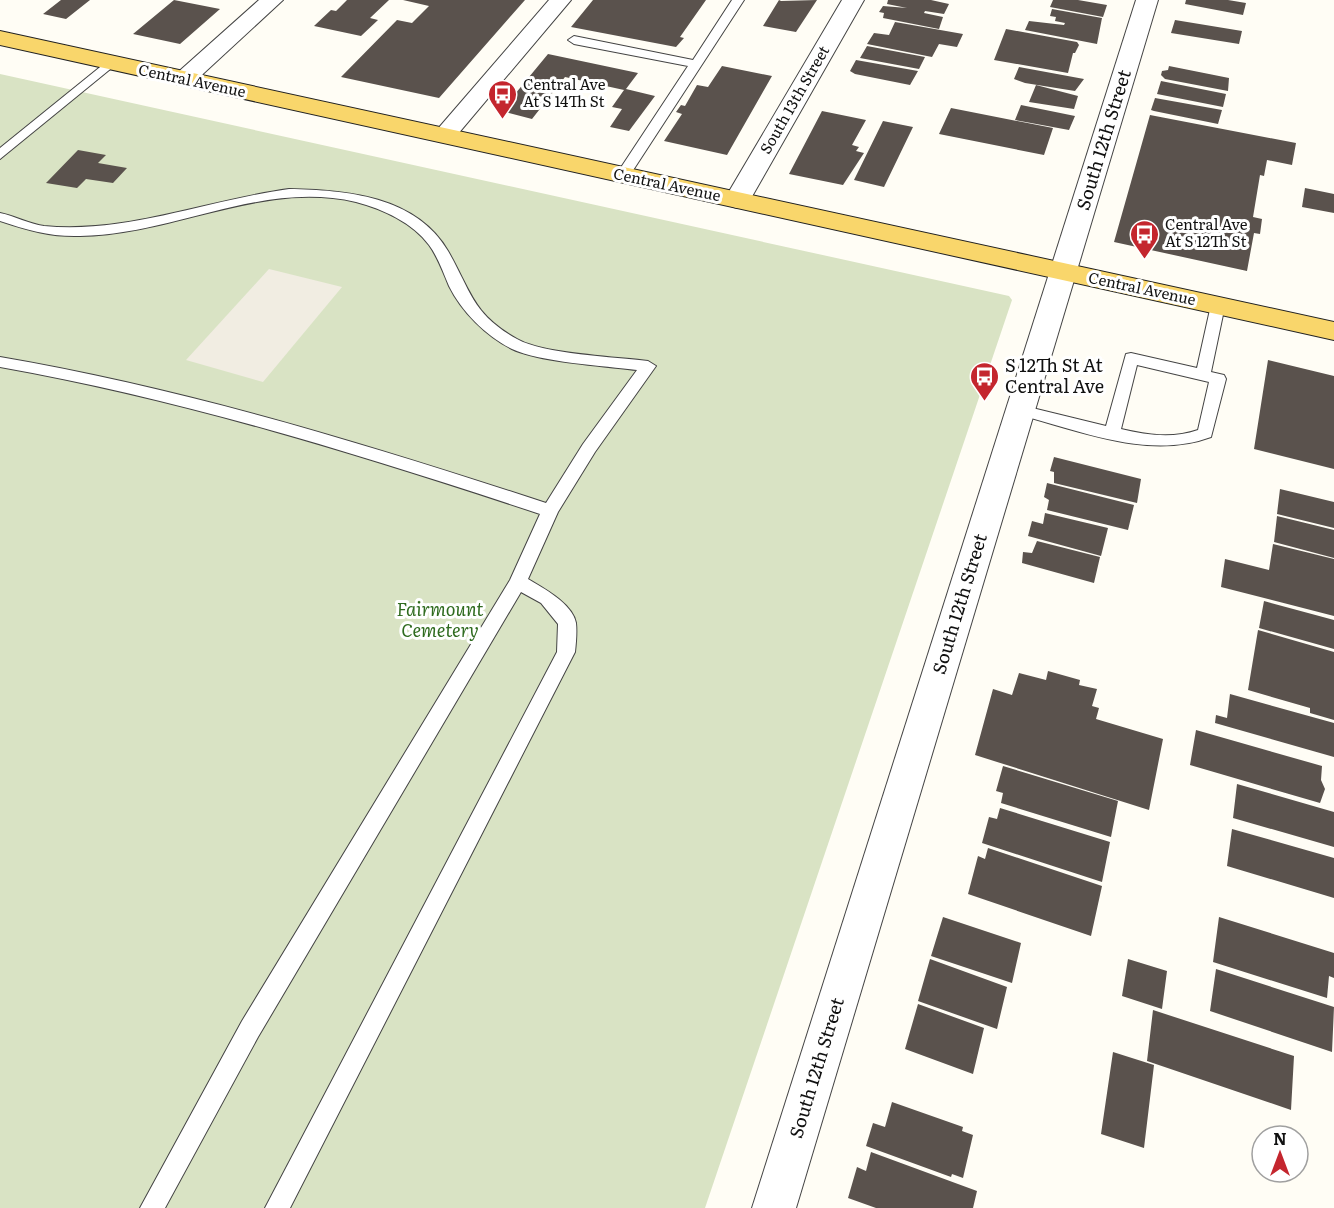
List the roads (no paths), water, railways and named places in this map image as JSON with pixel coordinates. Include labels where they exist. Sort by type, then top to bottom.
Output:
[{"type":"main road","name":"Central Avenue","points":[[0,38],[1334,331]]},
{"type":"street","points":[[184,79],[272,0]]},
{"type":"street","points":[[444,136],[560,0]]},
{"type":"street","name":"South 13th Street","points":[[737,200],[853,0]]},
{"type":"street","name":"South 12th Street","points":[[774,1208],[1148,0]]},
{"type":"lane","points":[[623,175],[738,0]]},
{"type":"lane","points":[[573,40],[696,64]]},
{"type":"lane","points":[[0,155],[110,63]]},
{"type":"lane","points":[[0,217],[19,225],[62,232],[128,227],[208,206],[284,192],[330,194],[378,204],[412,221],[432,239],[447,262],[460,293],[479,318],[519,347],[583,360],[648,366],[589,447],[550,511],[518,582],[250,1029],[152,1208]]},
{"type":"lane","points":[[1203,375],[1218,305]]},
{"type":"lane","points":[[1020,410],[1112,433],[1147,441],[1172,443],[1189,440],[1205,433],[1218,379],[1131,358],[1112,433]]},
{"type":"lane","points":[[0,362],[77,374],[257,418],[550,511]]},
{"type":"lane","points":[[277,1208],[566,651],[567,622],[547,598],[518,582]]},
{"type":"place","name":"Central Ave At S 14Th St","points":[[502,120]]},
{"type":"place","name":"Central Ave At S 12Th St","points":[[1144,260]]},
{"type":"place","name":"S 12Th St At Central Ave","points":[[984,402]]},
{"type":"park label","name":"Fairmount Cemetery","points":[[440,620]]}]
